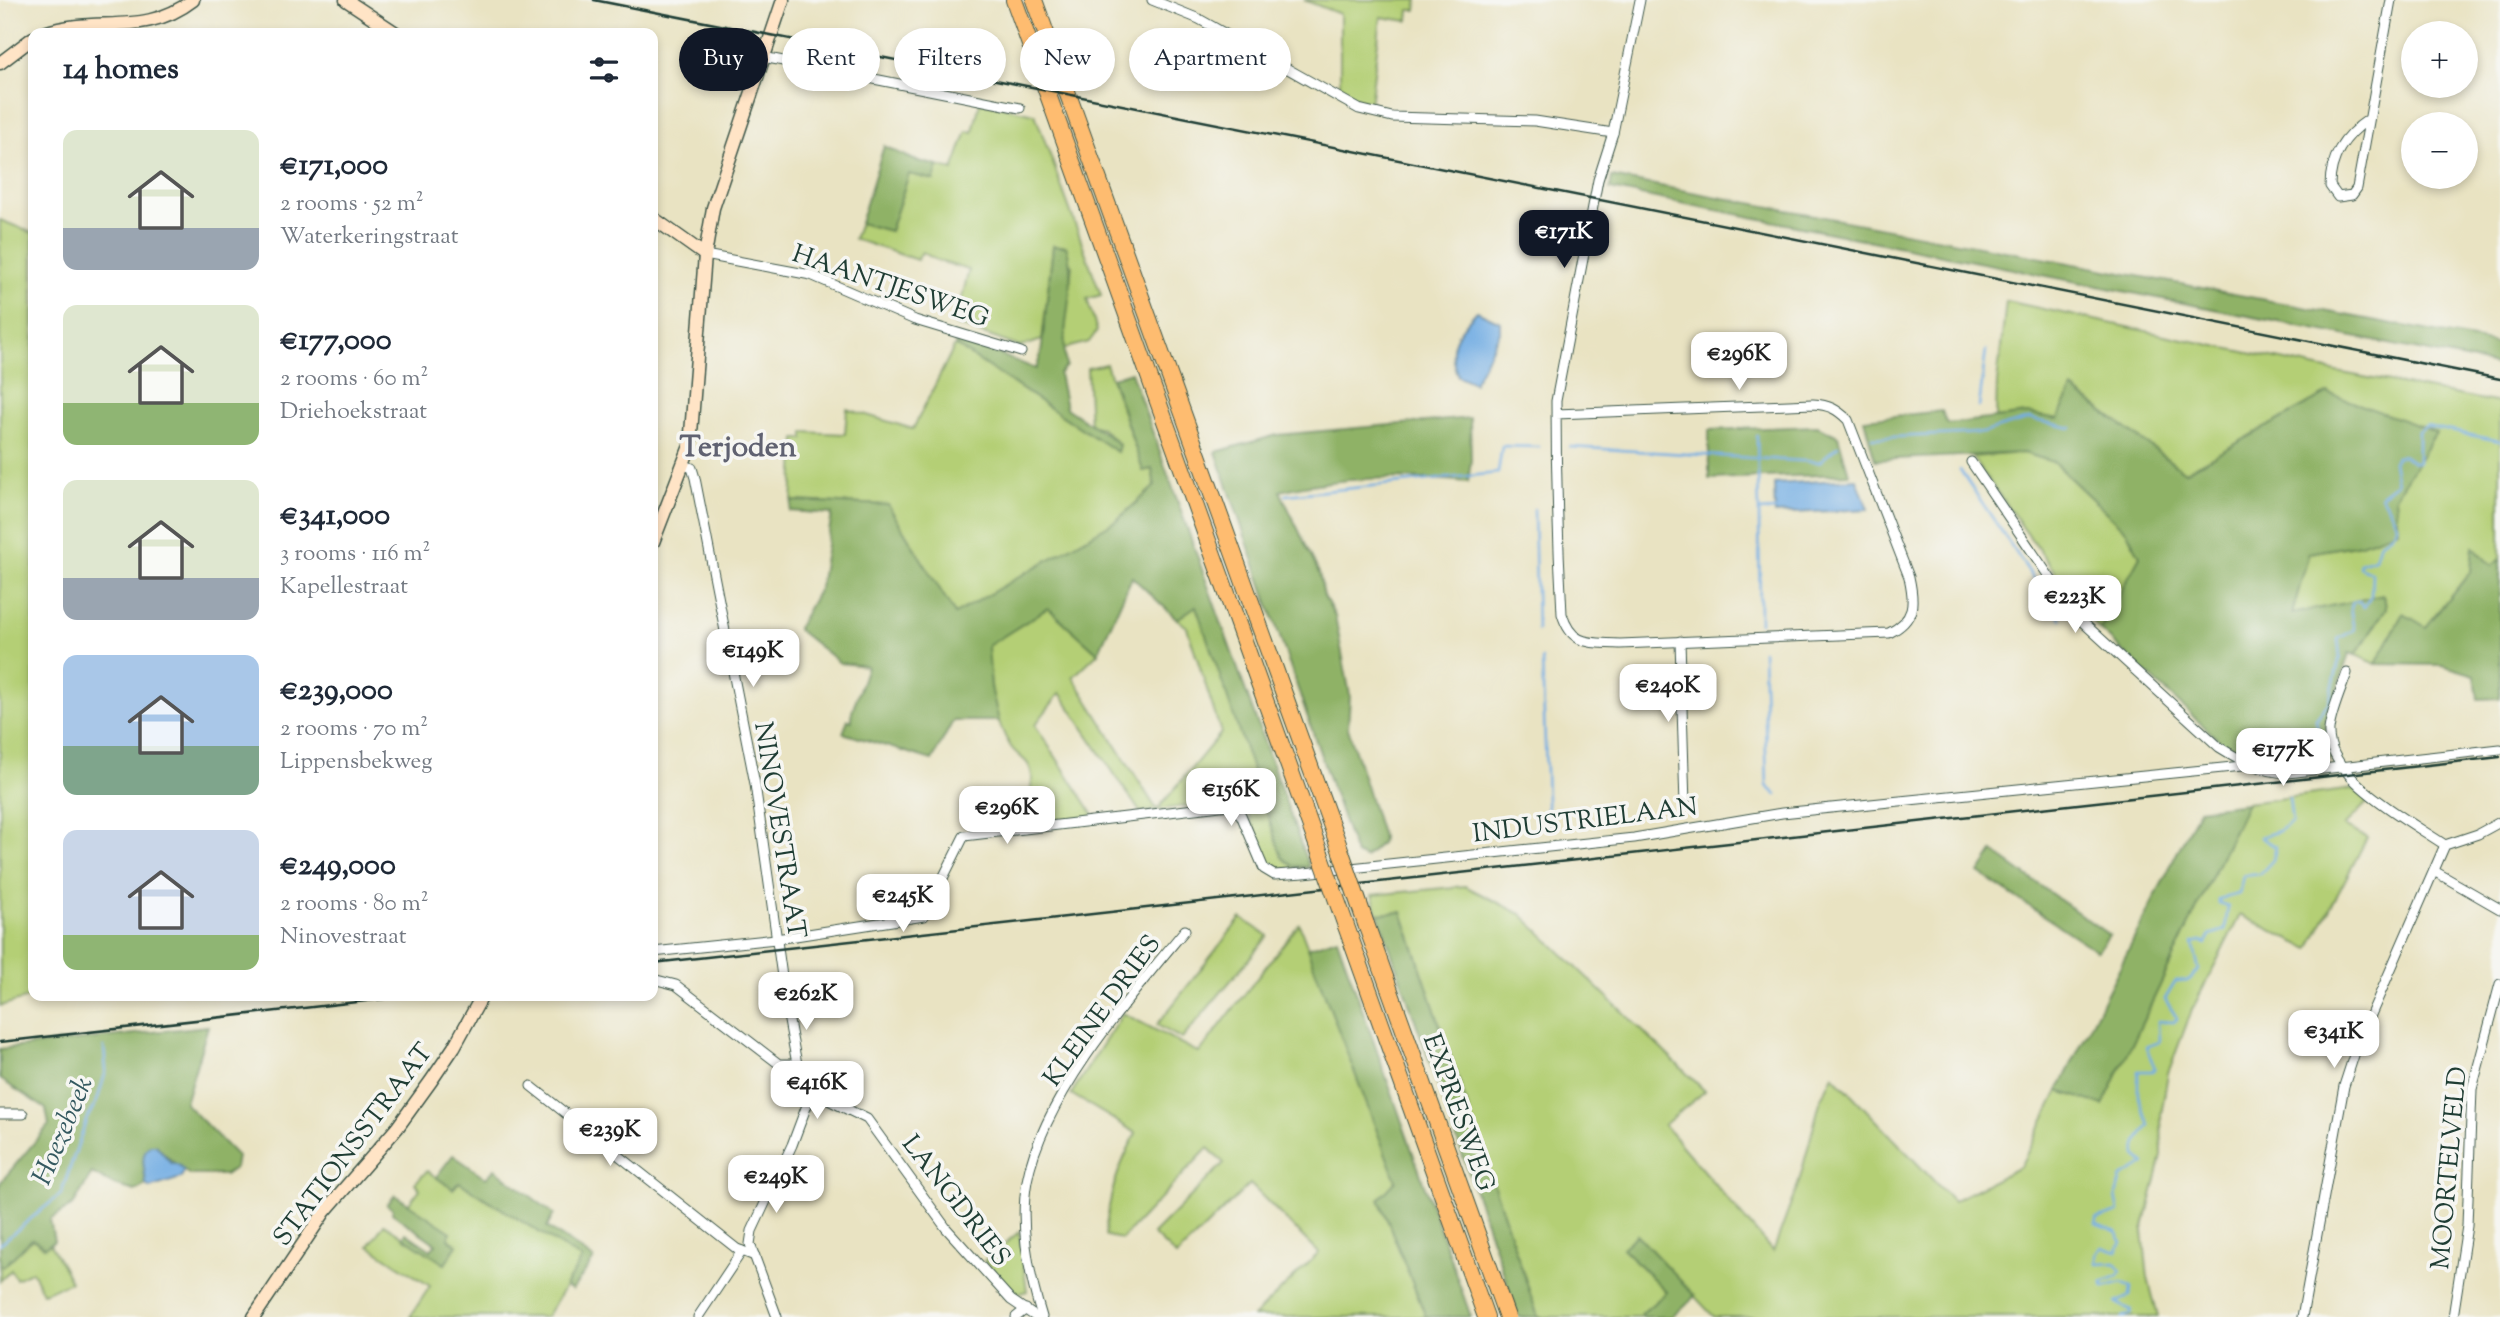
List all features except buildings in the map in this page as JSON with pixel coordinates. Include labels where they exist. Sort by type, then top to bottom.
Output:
[{"type":"highway","name":"EXPRESWEG","points":[[1014,0],[1486,1317]]},
{"type":"highway","name":"EXPRESWEG","points":[[1034,0],[1507,1317]]},
{"type":"main road","points":[[76,28],[135,25],[159,19],[193,0]]},
{"type":"main road","points":[[346,0],[388,28]]},
{"type":"main road","points":[[768,45],[783,0]]},
{"type":"main road","points":[[0,62],[28,42]]},
{"type":"main road","points":[[658,529],[685,465],[694,419],[705,254],[717,195],[752,91]]},
{"type":"main road","points":[[658,221],[705,254]]},
{"type":"main road","name":"STATIONSSTRAAT","points":[[254,1317],[325,1211],[397,1128],[430,1082],[479,1001]]},
{"type":"street","points":[[1152,0],[1199,19],[1359,109],[1392,117],[1535,121],[1613,133]]},
{"type":"street","points":[[1556,414],[1829,405],[1848,420],[1909,578],[1913,595],[1911,616],[1903,626],[1889,633],[1591,642],[1578,640],[1566,630],[1562,614],[1556,505],[1556,414],[1573,301],[1598,180],[1613,133],[1640,0]]},
{"type":"street","points":[[2369,119],[2351,130],[2334,160],[2330,186],[2339,197],[2345,198],[2357,188],[2391,0]]},
{"type":"street","points":[[768,58],[1020,108]]},
{"type":"street","name":"HAANTJESWEG","points":[[705,254],[811,275],[915,320],[1021,352]]},
{"type":"street","points":[[1971,462],[2076,616],[2220,747],[2252,765],[2287,773],[2500,749]]},
{"type":"street","name":"NINOVESTRAAT","points":[[685,465],[692,468],[695,478],[721,602],[755,784],[776,939],[797,1064],[808,1090]]},
{"type":"street","points":[[1680,641],[1685,805]]},
{"type":"street","points":[[2347,673],[2329,728],[2331,749],[2340,766],[2361,786],[2445,845]]},
{"type":"street","name":"INDUSTRIELAAN","points":[[776,939],[925,916],[964,836],[1229,805],[1241,815],[1264,869],[1274,875],[1634,838],[1782,813],[2252,765]]},
{"type":"street","points":[[2302,1317],[2344,1086],[2356,1049],[2445,845],[2478,834],[2500,822]]},
{"type":"street","points":[[2434,871],[2500,909]]},
{"type":"street","name":"KLEINE DRIES","points":[[1042,1317],[1030,1278],[1026,1216],[1027,1183],[1034,1151],[1076,1070],[1133,992],[1185,930]]},
{"type":"street","points":[[658,951],[776,939]]},
{"type":"street","points":[[658,980],[677,985],[779,1064],[797,1064]]},
{"type":"street","name":"MOORTELVELD","points":[[2453,1317],[2467,1226],[2472,1089],[2500,984]]},
{"type":"street","points":[[531,1086],[742,1251],[755,1256]]},
{"type":"street","points":[[777,1317],[750,1244],[752,1231],[792,1145],[807,1105],[808,1090]]},
{"type":"street","name":"LANGDRIES","points":[[808,1090],[867,1119],[946,1228],[1011,1300],[1037,1317]]},
{"type":"street","points":[[0,1114],[23,1114]]},
{"type":"street","points":[[698,1317],[742,1251]]},
{"type":"street","points":[[1016,1317],[1026,1309]]},
{"type":"green space","points":[[1304,0],[1418,0],[1416,10],[1409,10],[1408,21],[1381,17],[1370,105],[1340,91],[1340,14]]},
{"type":"green space","points":[[980,102],[1035,114],[1101,295],[1087,299],[1097,331],[1089,342],[1063,349],[1072,265],[1053,246],[1042,340],[1020,347],[955,324],[969,270],[938,261],[922,252],[917,260],[854,239],[860,223],[890,231],[909,173],[933,180],[938,166],[953,170],[967,131],[973,132]]},
{"type":"green space","points":[[884,146],[914,160],[938,166],[934,180],[909,174],[890,231],[860,223]]},
{"type":"green space","points":[[1612,177],[2500,344],[2500,366],[1610,189]]},
{"type":"green space","points":[[0,220],[28,231],[28,998],[0,1006]]},
{"type":"green space","points":[[1053,246],[1066,246],[1069,261],[1066,366],[1059,374],[1066,408],[1113,439],[1119,445],[1117,452],[955,345],[957,338],[1036,369],[1041,354]]},
{"type":"green space","points":[[2006,301],[2337,372],[2500,403],[2500,559],[2493,567],[2473,548],[2471,571],[2426,628],[2403,614],[2376,664],[2356,655],[2386,608],[2384,595],[2292,614],[2309,553],[2361,544],[2436,433],[2328,393],[2185,472],[2073,389],[2058,419],[2027,414],[1996,418]]},
{"type":"green space","points":[[955,345],[1117,452],[1119,444],[1102,428],[1090,425],[1087,368],[1106,364],[1143,470],[1152,469],[1155,486],[1117,520],[955,614],[888,505],[792,501],[796,439],[804,439],[804,432],[845,434],[847,409],[913,429]]},
{"type":"green space","points":[[1131,372],[1309,867],[1293,866],[1282,857],[1196,606],[1177,619],[1132,577],[1098,653],[1048,608],[988,646],[991,687],[999,721],[953,721],[932,760],[843,733],[848,720],[852,721],[851,715],[867,666],[840,663],[797,629],[820,587],[832,514],[790,511],[792,501],[888,505],[955,614],[1117,520],[1155,486],[1152,469],[1143,471],[1112,378]]},
{"type":"green space","points":[[2072,389],[2185,472],[2328,393],[2436,432],[2395,497],[2398,530],[2361,544],[2309,553],[2292,614],[2384,595],[2386,608],[2356,655],[2349,653],[2330,714],[2325,720],[2330,758],[2307,769],[2293,769],[2263,763],[2225,746],[2100,630],[2140,556],[2127,532],[2053,462],[2024,453],[1875,460],[1864,419],[1942,411],[1947,424],[2028,414],[2058,419]]},
{"type":"green space","points":[[1470,418],[1471,460],[1468,482],[1420,479],[1350,480],[1280,491],[1319,573],[1324,596],[1335,616],[1350,695],[1348,728],[1382,837],[1381,843],[1365,858],[1355,854],[1216,452],[1277,435]]},
{"type":"green space","points":[[1817,426],[1838,436],[1849,474],[1709,479],[1709,430]]},
{"type":"green space","points":[[2024,453],[2053,462],[2127,532],[2140,556],[2100,630],[2081,608],[1972,457]]},
{"type":"green space","points":[[2473,547],[2492,566],[2500,559],[2500,698],[2478,699],[2475,675],[2442,665],[2376,664],[2403,613],[2426,627],[2471,571]]},
{"type":"green space","points":[[1196,606],[1293,866],[1309,867],[1286,869],[1272,866],[1263,860],[1253,826],[1237,801],[1157,810],[1221,733],[1187,627],[1177,619]]},
{"type":"green space","points":[[1048,608],[1098,653],[1073,677],[1157,810],[1140,812],[1060,693],[1035,725],[1095,817],[1016,824],[1027,801],[1032,777],[1027,763],[1011,747],[1000,724],[993,698],[987,646]]},
{"type":"green space","points":[[2353,789],[2370,800],[2344,826],[2367,838],[2309,949],[2240,915],[2192,1010],[2168,1073],[2161,1115],[2162,1156],[2143,1231],[2148,1278],[2158,1317],[1714,1317],[1637,1235],[1623,1249],[1667,1292],[1642,1313],[1644,1317],[1538,1317],[1402,912],[1378,914],[1372,895],[1465,886],[1521,914],[1705,1091],[1664,1125],[1773,1252],[1799,1182],[1820,1102],[1833,1075],[1953,1201],[2020,1167],[2058,1091],[2103,1104],[2247,803]]},
{"type":"green space","points":[[2247,803],[2103,1105],[2058,1091],[2199,809]]},
{"type":"green space","points":[[1993,852],[2109,935],[2097,951],[1979,873]]},
{"type":"green space","points":[[1402,912],[1538,1317],[1519,1317],[1378,914]]},
{"type":"green space","points":[[1241,918],[1268,936],[1182,1039],[1157,1025]]},
{"type":"green space","points":[[1299,924],[1397,1182],[1379,1199],[1426,1317],[1253,1317],[1319,1253],[1250,1184],[1176,1256],[1153,1234],[1224,1163],[1208,1148],[1122,1239],[1105,1236],[1115,1183],[1136,1133],[1071,1094],[1123,1013],[1199,1053]]},
{"type":"green space","points":[[1337,938],[1471,1317],[1426,1317],[1379,1199],[1396,1181],[1307,948]]},
{"type":"green space","points":[[208,1026],[185,1103],[237,1156],[235,1168],[225,1175],[190,1175],[172,1162],[156,1145],[143,1160],[146,1185],[135,1191],[114,1185],[92,1173],[74,1204],[50,1220],[54,1241],[45,1247],[32,1239],[3,1267],[0,1264],[0,1183],[49,1125],[46,1109],[0,1079],[0,1049]]},
{"type":"green space","points":[[453,1155],[486,1178],[495,1169],[554,1214],[547,1227],[594,1259],[572,1290],[565,1286],[582,1259],[459,1182],[453,1189],[436,1177]]},
{"type":"green space","points":[[427,1171],[453,1189],[459,1182],[582,1259],[546,1317],[410,1317],[430,1286],[369,1246],[384,1224],[445,1264],[457,1245],[448,1238],[451,1232],[408,1205],[420,1189],[415,1183]]},
{"type":"green space","points":[[395,1195],[451,1232],[448,1238],[457,1245],[445,1264],[403,1237],[406,1233],[431,1250],[436,1244],[392,1213],[393,1209],[387,1205]]},
{"type":"green space","points":[[1019,1232],[1027,1291],[1017,1294],[984,1261]]},
{"type":"green space","points":[[1637,1235],[1695,1296],[1672,1317],[1644,1317],[1641,1314],[1667,1292],[1622,1248]]},
{"type":"green space","points":[[32,1239],[44,1247],[50,1244],[71,1282],[43,1293],[32,1271],[16,1279],[11,1270],[0,1281],[0,1264],[3,1267]]},
{"type":"water","points":[[1477,311],[1500,322],[1500,332],[1474,383],[1458,376],[1453,348],[1459,333]]},
{"type":"water","points":[[1857,479],[1868,509],[1775,514],[1774,484]]},
{"type":"water","points":[[150,1145],[156,1145],[171,1163],[179,1165],[184,1171],[181,1178],[150,1188],[146,1185],[143,1158]]},
{"type":"waterway","points":[[1979,407],[1986,350]]},
{"type":"waterway","points":[[1872,438],[1982,433],[2029,419],[2072,428]]},
{"type":"waterway","points":[[2287,768],[2292,762],[2312,761],[2322,754],[2316,719],[2329,702],[2340,657],[2338,639],[2354,630],[2350,608],[2352,602],[2359,601],[2364,607],[2371,596],[2372,573],[2359,567],[2360,563],[2375,558],[2380,542],[2389,536],[2396,526],[2381,495],[2397,483],[2393,462],[2396,457],[2403,455],[2413,462],[2418,462],[2418,431],[2426,426],[2500,441]]},
{"type":"waterway","points":[[1757,436],[1759,510]]},
{"type":"waterway","points":[[1286,495],[1498,473],[1502,446],[1539,447]]},
{"type":"waterway","points":[[1570,447],[1819,462],[1838,446]]},
{"type":"waterway","points":[[1960,470],[2061,619]]},
{"type":"waterway","points":[[1534,509],[1537,630]]},
{"type":"waterway","points":[[1760,623],[1759,511],[1775,510]]},
{"type":"waterway","points":[[1763,651],[1767,786],[1777,795]]},
{"type":"waterway","points":[[1542,659],[1548,827]]},
{"type":"waterway","points":[[2123,1317],[2131,1314],[2131,1310],[2116,1303],[2130,1296],[2131,1287],[2122,1282],[2104,1287],[2102,1282],[2117,1276],[2121,1271],[2115,1263],[2097,1264],[2097,1253],[2102,1247],[2117,1252],[2122,1242],[2116,1232],[2096,1224],[2096,1219],[2119,1212],[2116,1195],[2121,1177],[2145,1164],[2136,1156],[2137,1142],[2149,1125],[2138,1095],[2138,1071],[2152,1071],[2155,1068],[2146,1047],[2159,1042],[2158,1021],[2173,1022],[2177,1018],[2165,999],[2176,981],[2189,980],[2199,970],[2193,943],[2201,941],[2206,944],[2210,935],[2225,930],[2228,906],[2219,903],[2219,899],[2239,894],[2243,876],[2260,874],[2273,860],[2276,847],[2260,837],[2279,831],[2292,822],[2289,798]]},
{"type":"waterway","name":"Hoezebeek","points":[[0,1244],[61,1194],[106,1071],[104,1047]]},
{"type":"railway","points":[[594,0],[2500,379]]},
{"type":"railway","points":[[658,962],[2500,757]]},
{"type":"railway","points":[[0,1042],[365,1001]]},
{"type":"district","name":"Terjoden","points":[[738,446]]}]
